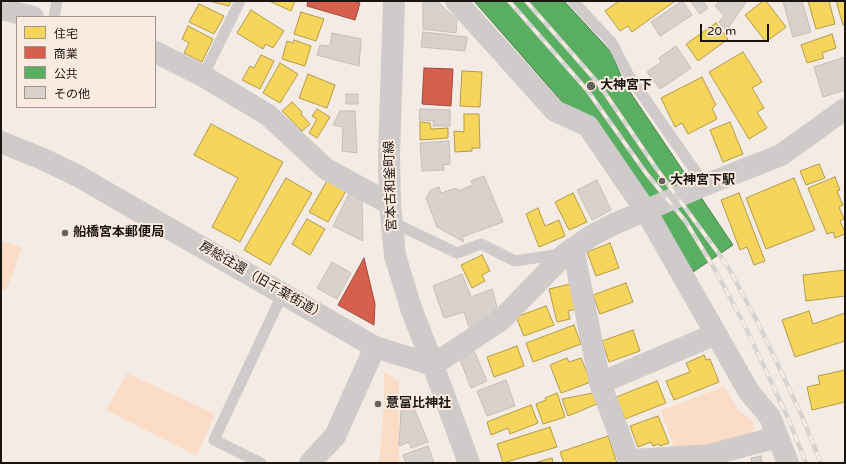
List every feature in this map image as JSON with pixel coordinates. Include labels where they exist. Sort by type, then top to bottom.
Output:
[{"type":"street","name":"宮本古和釜町線","points":[[394,1],[389,155],[391,213],[395,256],[410,308],[433,365]]},
{"type":"street","points":[[456,1],[554,111],[588,126],[646,211],[749,392],[770,417],[788,463]]},
{"type":"street","points":[[1,9],[29,16]]},
{"type":"street","points":[[156,52],[204,76],[268,115],[326,169],[391,213]]},
{"type":"street","points":[[469,463],[433,365],[501,320],[569,251],[614,224],[705,185],[781,155],[845,109]]},
{"type":"street","name":"房総往還（旧千葉街道）","points":[[1,142],[45,160],[78,176],[375,347],[433,365]]},
{"type":"street","points":[[569,251],[600,383],[627,455],[633,460],[711,459],[778,437]]},
{"type":"street","points":[[600,383],[716,334]]},
{"type":"street","points":[[310,463],[335,436],[375,347]]},
{"type":"lane","points":[[54,16],[57,1]]},
{"type":"lane","points":[[204,76],[240,1]]},
{"type":"lane","points":[[573,1],[612,43],[629,76],[705,185]]},
{"type":"lane","points":[[391,213],[457,253],[482,244],[515,261],[569,251]]},
{"type":"lane","points":[[261,463],[214,440],[283,293]]},
{"type":"shaded area","points":[[1,240],[22,248],[6,290],[1,289]]},
{"type":"shaded area","points":[[384,372],[399,381],[399,463],[379,463],[384,404]]},
{"type":"shaded area","points":[[127,373],[215,414],[197,456],[106,410]]},
{"type":"shaded area","points":[[724,386],[739,411],[752,420],[755,428],[747,436],[708,445],[675,450],[661,411]]},
{"type":"building: 住宅","points":[[209,1],[231,1],[229,6]]},
{"type":"building: 住宅","points":[[269,1],[295,1],[291,11]]},
{"type":"building: 住宅","points":[[619,1],[675,1],[632,32],[628,26],[620,31],[605,11]]},
{"type":"building: 住宅","points":[[763,1],[766,1],[786,27],[766,42],[745,15]]},
{"type":"building: 住宅","points":[[808,1],[829,1],[835,24],[816,29]]},
{"type":"building: 住宅","points":[[836,1],[845,1],[845,25],[843,25]]},
{"type":"building: 住宅","points":[[199,4],[224,16],[214,34],[189,22]]},
{"type":"building: 住宅","points":[[251,10],[284,31],[273,48],[266,44],[263,49],[237,33]]},
{"type":"building: 住宅","points":[[301,12],[324,19],[316,41],[294,34]]},
{"type":"building: 住宅","points":[[716,23],[728,39],[698,61],[686,44]]},
{"type":"building: 住宅","points":[[188,26],[213,39],[202,62],[184,53],[189,43],[182,39]]},
{"type":"building: 住宅","points":[[832,34],[836,48],[822,53],[824,58],[807,63],[801,45]]},
{"type":"building: 住宅","points":[[294,40],[311,46],[305,66],[282,59],[287,41],[293,43]]},
{"type":"building: 住宅","points":[[743,52],[762,82],[752,88],[764,108],[757,112],[767,128],[749,139],[709,72]]},
{"type":"building: 住宅","points":[[261,55],[274,61],[260,89],[242,80],[250,66],[254,68]]},
{"type":"building: 住宅","points":[[280,63],[298,74],[280,103],[263,93]]},
{"type":"building: 住宅","points":[[462,71],[482,72],[480,107],[460,106]]},
{"type":"building: 住宅","points":[[308,74],[335,85],[327,108],[299,98]]},
{"type":"building: 住宅","points":[[702,77],[716,105],[712,108],[717,119],[688,134],[682,123],[675,127],[661,98]]},
{"type":"building: 住宅","points":[[292,102],[302,112],[301,114],[310,124],[302,131],[282,111]]},
{"type":"building: 住宅","points":[[317,109],[330,117],[317,138],[309,133],[317,119],[312,116]]},
{"type":"building: 住宅","points":[[464,114],[479,114],[480,148],[472,148],[472,151],[455,152],[454,131],[464,132]]},
{"type":"building: 住宅","points":[[420,122],[430,123],[431,129],[448,128],[448,138],[420,140]]},
{"type":"building: 住宅","points":[[730,122],[743,154],[723,162],[710,130]]},
{"type":"building: 住宅","points":[[211,124],[283,162],[240,242],[212,227],[238,178],[194,155]]},
{"type":"building: 住宅","points":[[819,164],[825,178],[806,185],[800,171]]},
{"type":"building: 住宅","points":[[835,177],[840,190],[837,191],[843,205],[839,207],[844,219],[840,221],[845,234],[835,238],[833,232],[827,234],[808,188]]},
{"type":"building: 住宅","points":[[286,178],[312,193],[270,265],[244,250]]},
{"type":"building: 住宅","points":[[794,178],[815,230],[766,249],[746,198]]},
{"type":"building: 住宅","points":[[327,181],[346,191],[328,222],[309,212]]},
{"type":"building: 住宅","points":[[573,193],[587,222],[569,230],[555,202]]},
{"type":"building: 住宅","points":[[739,193],[765,261],[754,265],[747,247],[740,250],[721,200]]},
{"type":"building: 住宅","points":[[538,208],[545,226],[559,220],[565,236],[539,247],[526,214]]},
{"type":"building: 住宅","points":[[307,219],[325,229],[310,255],[292,244]]},
{"type":"building: 住宅","points":[[610,243],[619,268],[596,276],[587,252]]},
{"type":"building: 住宅","points":[[482,255],[490,271],[482,275],[485,281],[472,288],[461,265]]},
{"type":"building: 住宅","points":[[845,270],[845,296],[806,301],[803,275]]},
{"type":"building: 住宅","points":[[626,283],[633,302],[600,314],[593,295]]},
{"type":"building: 住宅","points":[[570,284],[577,309],[568,311],[570,319],[557,322],[549,289]]},
{"type":"building: 住宅","points":[[546,306],[554,325],[524,336],[516,317]]},
{"type":"building: 住宅","points":[[809,311],[813,324],[845,313],[845,341],[795,357],[782,320]]},
{"type":"building: 住宅","points":[[574,325],[581,344],[533,362],[526,343]]},
{"type":"building: 住宅","points":[[633,330],[640,351],[609,362],[602,341]]},
{"type":"building: 住宅","points":[[517,346],[524,366],[494,377],[487,357]]},
{"type":"building: 住宅","points":[[704,355],[706,360],[710,359],[719,382],[674,400],[666,381],[690,372],[686,363]]},
{"type":"building: 住宅","points":[[567,358],[569,362],[581,358],[591,382],[561,393],[550,365]]},
{"type":"building: 住宅","points":[[845,370],[845,402],[812,410],[807,387],[820,384],[818,376]]},
{"type":"building: 住宅","points":[[657,381],[666,403],[625,419],[616,397]]},
{"type":"building: 住宅","points":[[557,393],[565,417],[543,424],[536,404]]},
{"type":"building: 住宅","points":[[593,393],[597,404],[568,416],[562,399]]},
{"type":"building: 住宅","points":[[531,405],[538,423],[510,434],[508,428],[491,435],[487,422]]},
{"type":"building: 住宅","points":[[658,416],[669,443],[660,446],[659,444],[653,446],[651,442],[638,447],[630,426]]},
{"type":"building: 住宅","points":[[550,427],[557,447],[503,463],[497,444]]},
{"type":"building: 住宅","points":[[608,436],[617,463],[564,463],[560,452]]},
{"type":"building: 住宅","points":[[552,458],[553,463],[534,463]]},
{"type":"building: 商業","points":[[308,1],[354,1],[360,3],[355,20],[307,6]]},
{"type":"building: 商業","points":[[424,68],[453,69],[451,106],[422,104]]},
{"type":"building: 商業","points":[[364,258],[375,304],[374,325],[338,305]]},
{"type":"building: 公共","name":"大神宮下駅","points":[[474,1],[564,1],[611,52],[624,83],[733,245],[693,272],[564,104]]},
{"type":"building: その他","points":[[423,1],[437,1],[457,20],[456,33],[423,29]]},
{"type":"building: その他","points":[[682,1],[692,15],[660,36],[651,22]]},
{"type":"building: その他","points":[[703,1],[708,8],[700,14],[691,2]]},
{"type":"building: その他","points":[[719,1],[747,1],[726,31],[719,22],[724,16],[715,6]]},
{"type":"building: その他","points":[[783,1],[802,1],[811,32],[793,37]]},
{"type":"building: その他","points":[[423,32],[467,37],[465,51],[421,47]]},
{"type":"building: その他","points":[[332,33],[361,39],[359,66],[317,55],[320,45],[330,46]]},
{"type":"building: その他","points":[[676,46],[691,68],[660,89],[647,72],[661,62],[659,58]]},
{"type":"building: その他","points":[[845,57],[845,90],[823,97],[814,67]]},
{"type":"building: その他","points":[[346,94],[358,94],[358,104],[346,104]]},
{"type":"building: その他","points":[[420,109],[450,110],[450,126],[433,126],[434,121],[419,120]]},
{"type":"building: その他","points":[[340,111],[355,111],[357,153],[342,151],[343,127],[333,125]]},
{"type":"building: その他","points":[[449,141],[450,164],[443,165],[444,170],[422,171],[420,143]]},
{"type":"building: その他","points":[[484,176],[503,222],[462,237],[464,242],[437,227],[426,198],[431,190],[439,187],[441,193],[456,188],[458,191],[473,185],[471,181]]},
{"type":"building: その他","points":[[597,180],[611,210],[592,220],[577,190]]},
{"type":"building: その他","points":[[349,194],[362,200],[363,241],[333,226]]},
{"type":"building: その他","points":[[332,262],[351,273],[337,299],[317,288]]},
{"type":"building: その他","points":[[462,274],[471,297],[492,289],[497,307],[487,319],[469,327],[464,312],[444,318],[433,286]]},
{"type":"building: その他","points":[[474,351],[487,381],[471,388],[459,357]]},
{"type":"building: その他","points":[[506,380],[515,406],[487,416],[477,391]]},
{"type":"building: その他","points":[[413,406],[428,442],[411,448],[409,442],[399,446],[401,411]]},
{"type":"building: その他","points":[[428,446],[434,463],[406,463],[403,455]]},
{"type":"building: その他","points":[[761,456],[762,463],[752,463],[751,458]]},
{"type":"railway","points":[[509,1],[587,90],[646,173],[686,222],[717,273],[746,328],[788,418],[806,463]]},
{"type":"railway","points":[[526,1],[598,83],[656,168],[727,265],[757,321],[779,367],[801,414],[821,463]]},
{"type":"place","name":"大神宮下","points":[[591,86]]},
{"type":"place","name":"大神宮下駅","points":[[662,181]]},
{"type":"place","name":"船橋宮本郵便局","points":[[65,233]]},
{"type":"place","name":"意富比神社","points":[[378,404]]}]
